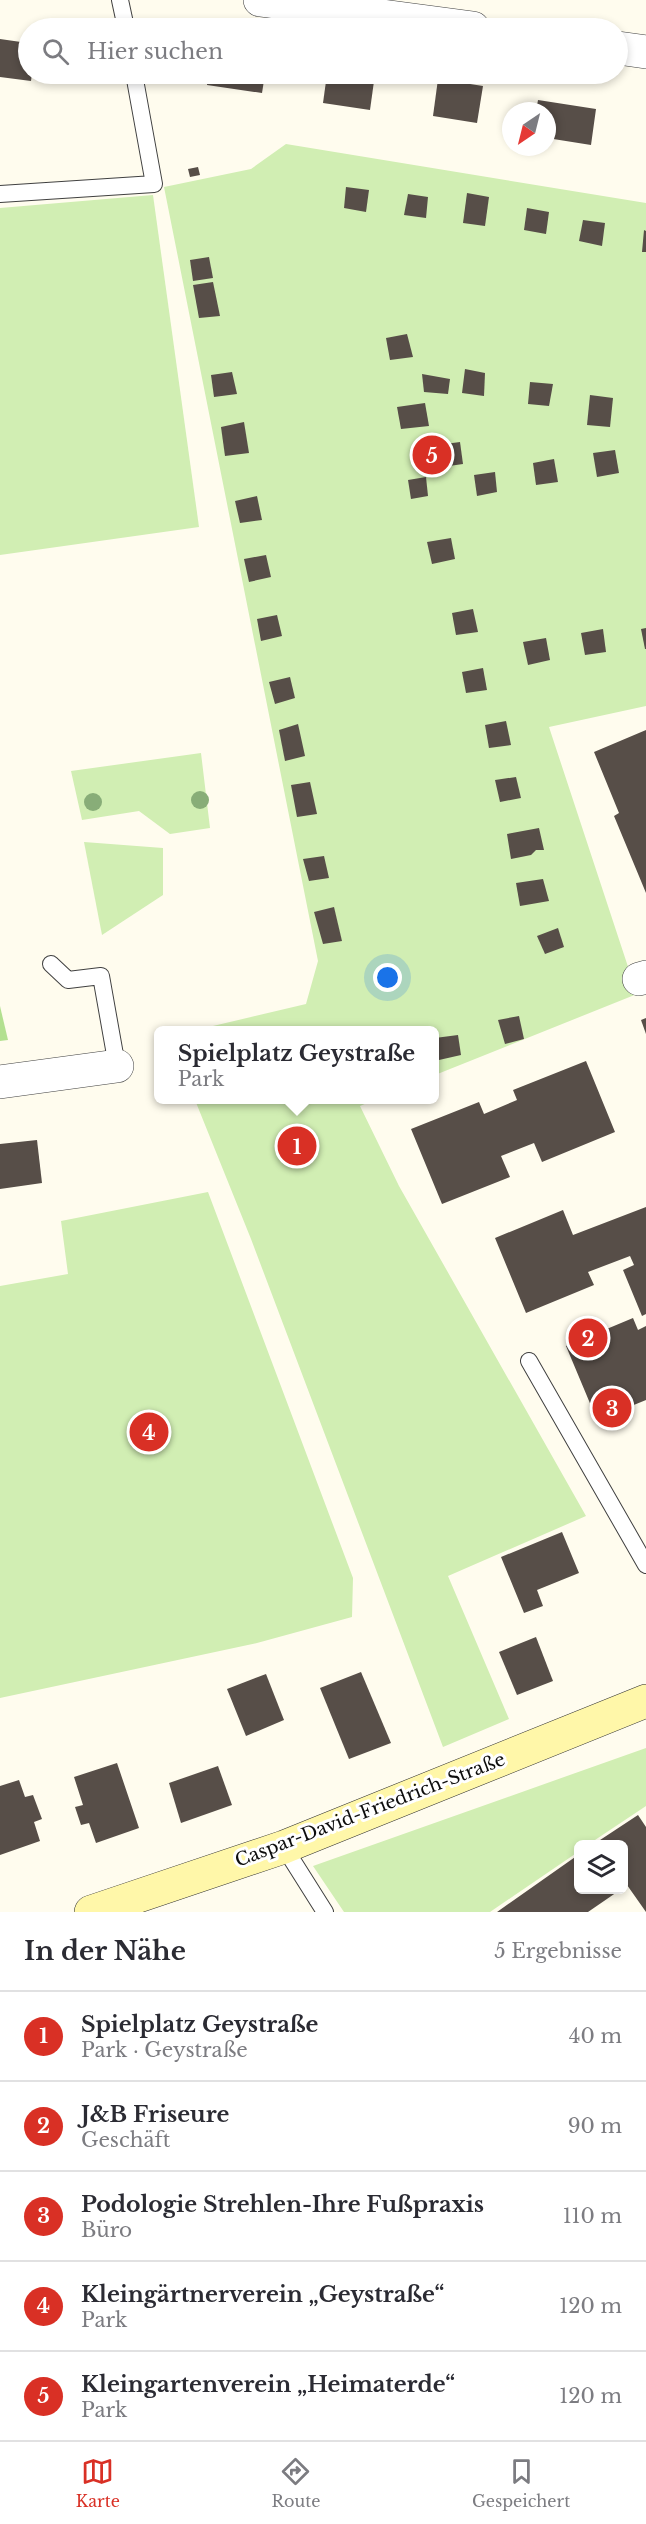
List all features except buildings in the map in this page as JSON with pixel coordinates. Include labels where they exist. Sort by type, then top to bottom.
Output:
[{"type":"street","points":[[260,0],[397,18]]},
{"type":"street","points":[[628,49],[646,52]]},
{"type":"street","points":[[0,1082],[117,1066]]},
{"type":"street","name":"Caspar-David-Friedrich-Straße","points":[[91,1912],[284,1847],[646,1701]]},
{"type":"lane","points":[[120,0],[124,18]]},
{"type":"lane","points":[[0,195],[154,183],[136,84]]},
{"type":"lane","points":[[51,964],[68,980],[101,976],[117,1066]]},
{"type":"lane","points":[[529,1361],[646,1566]]},
{"type":"lane","points":[[284,1847],[325,1912]]},
{"type":"green space","points":[[286,144],[646,203],[646,706],[549,727],[637,994],[439,1073],[439,1026],[213,1026],[306,1004],[318,961],[164,187],[251,169]]},
{"type":"green space","points":[[153,195],[199,527],[0,555],[0,208]]},
{"type":"green space","points":[[201,753],[210,828],[170,834],[139,811],[82,820],[71,771]]},
{"type":"green space","points":[[84,842],[163,848],[163,895],[102,935]]},
{"type":"green space","points":[[0,1006],[8,1040],[0,1041]]},
{"type":"green space","points":[[197,1104],[365,1104],[360,1106],[399,1186],[586,1516],[448,1576],[509,1719],[443,1747],[251,1239]]},
{"type":"green space","points":[[208,1192],[353,1578],[352,1617],[257,1643],[0,1698],[0,1286],[68,1274],[61,1221]]},
{"type":"green space","points":[[646,1748],[646,1806],[595,1840],[574,1840],[574,1855],[490,1912],[344,1912],[313,1866]]},
{"type":"place","name":"Kleingartenverein „Heimaterde“","points":[[432,455]]},
{"type":"place","name":"Spielplatz Geystraße","points":[[297,1146]]},
{"type":"place","name":"J&B Friseure","points":[[588,1338]]},
{"type":"place","name":"Podologie Strehlen-Ihre Fußpraxis","points":[[612,1408]]},
{"type":"place","name":"Kleingärtnerverein „Geystraße“","points":[[149,1432]]}]
